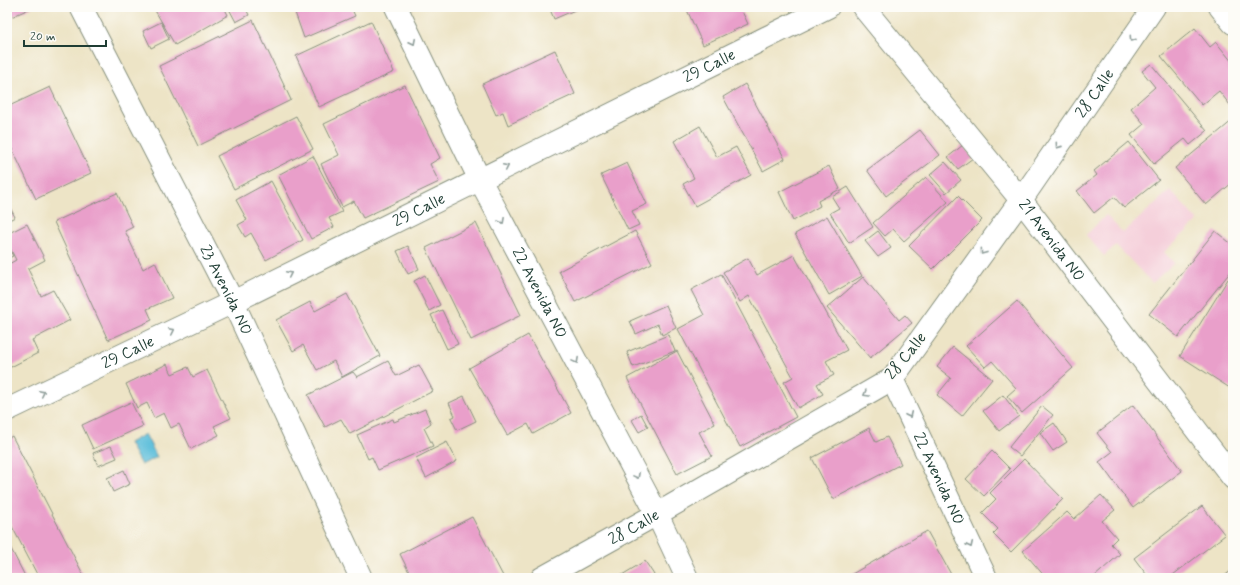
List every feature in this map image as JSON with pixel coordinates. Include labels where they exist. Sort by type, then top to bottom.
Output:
[{"type":"street","name":"23 Avenida NO","points":[[81,7],[233,302],[361,578]]},
{"type":"street","name":"22 Avenida NO","points":[[396,7],[480,180],[657,514],[687,578]]},
{"type":"street","name":"29 Calle","points":[[7,410],[233,302],[828,7]]},
{"type":"street","name":"21 Avenida NO","points":[[863,7],[1021,200],[1233,478]]},
{"type":"street","name":"28 Calle","points":[[542,578],[657,514],[892,379],[1021,200],[1154,7]]},
{"type":"street","points":[[1220,7],[1233,23]]},
{"type":"street","name":"22 Avenida NO","points":[[892,379],[986,578]]},
{"type":"shaded area","points":[[1170,190],[1198,221],[1164,252],[1174,263],[1152,283],[1116,245],[1104,256],[1086,235],[1106,215],[1123,233]]},
{"type":"water","points":[[145,434],[157,457],[141,465],[129,443]]},
{"type":"building","points":[[7,7],[33,7],[7,19]]},
{"type":"building","points":[[153,7],[224,7],[228,15],[175,45]]},
{"type":"building","points":[[228,7],[245,7],[249,15],[236,22]]},
{"type":"building","points":[[293,7],[310,7],[303,11],[312,7],[351,7],[355,16],[304,38]]},
{"type":"building","points":[[549,7],[582,7],[554,19]]},
{"type":"building","points":[[694,7],[740,7],[748,24],[703,45],[687,10]]},
{"type":"building","points":[[253,20],[291,100],[198,146],[159,66]]},
{"type":"building","points":[[371,21],[394,72],[319,107],[296,56]]},
{"type":"building","points":[[161,22],[169,39],[151,48],[143,31]]},
{"type":"building","points":[[1195,28],[1210,47],[1216,42],[1233,63],[1233,102],[1230,105],[1219,91],[1202,105],[1161,56]]},
{"type":"building","points":[[555,50],[575,94],[508,125],[503,112],[496,115],[482,84]]},
{"type":"building","points":[[1151,64],[1207,131],[1190,145],[1185,139],[1154,164],[1131,135],[1144,124],[1131,108],[1155,87],[1142,71]]},
{"type":"building","points":[[745,84],[785,159],[763,171],[723,97]]},
{"type":"building","points":[[405,85],[440,158],[430,164],[439,182],[363,218],[354,201],[342,207],[321,164],[339,155],[324,124]]},
{"type":"building","points":[[50,87],[91,173],[36,199],[7,138],[7,107]]},
{"type":"building","points":[[296,116],[313,149],[234,189],[217,156]]},
{"type":"building","points":[[1233,120],[1233,182],[1206,205],[1175,168]]},
{"type":"building","points":[[700,126],[717,157],[736,147],[751,175],[695,206],[683,184],[694,178],[674,141]]},
{"type":"building","points":[[920,130],[940,155],[886,196],[867,170]]},
{"type":"building","points":[[1129,142],[1159,180],[1124,208],[1114,197],[1094,213],[1077,191],[1097,175],[1094,171]]},
{"type":"building","points":[[963,145],[973,158],[958,169],[948,157]]},
{"type":"building","points":[[313,156],[342,212],[329,218],[334,227],[311,239],[278,175]]},
{"type":"building","points":[[945,162],[961,180],[946,193],[930,175]]},
{"type":"building","points":[[627,163],[647,204],[632,211],[639,225],[628,230],[601,175]]},
{"type":"building","points":[[829,166],[840,189],[818,201],[820,206],[793,221],[779,192]]},
{"type":"building","points":[[926,177],[948,202],[904,241],[893,229],[885,236],[873,223]]},
{"type":"building","points":[[271,181],[303,240],[266,260],[251,233],[245,237],[238,225],[247,220],[236,200]]},
{"type":"building","points":[[848,187],[873,227],[849,243],[830,213],[839,208],[832,197]]},
{"type":"building","points":[[117,193],[133,227],[125,231],[143,269],[155,262],[172,298],[147,309],[152,320],[108,340],[54,222]]},
{"type":"building","points":[[958,196],[982,220],[933,269],[909,246]]},
{"type":"building","points":[[7,202],[15,217],[7,221]]},
{"type":"building","points":[[827,216],[862,276],[829,295],[795,234]]},
{"type":"building","points":[[476,223],[521,315],[471,340],[426,248]]},
{"type":"building","points":[[27,224],[45,260],[28,269],[41,296],[53,290],[70,320],[32,340],[38,353],[7,369],[7,301],[11,299],[7,291],[7,265],[16,260],[7,242],[7,234]]},
{"type":"building","points":[[635,231],[652,263],[575,302],[559,271]]},
{"type":"building","points":[[878,231],[891,248],[878,257],[865,241]]},
{"type":"building","points":[[1215,231],[1233,245],[1233,271],[1232,270],[1178,337],[1149,314]]},
{"type":"building","points":[[7,245],[13,256],[7,259]]},
{"type":"building","points":[[408,246],[419,269],[408,274],[397,251]]},
{"type":"building","points":[[794,255],[847,350],[826,361],[834,375],[817,384],[823,394],[798,408],[784,382],[793,377],[749,296],[740,302],[723,272],[748,258],[757,275]]},
{"type":"building","points":[[721,274],[796,417],[740,447],[678,329],[704,315],[691,290]]},
{"type":"building","points":[[425,275],[440,305],[429,311],[414,281]]},
{"type":"building","points":[[863,277],[899,320],[905,315],[912,323],[870,358],[827,308]]},
{"type":"building","points":[[1228,279],[1233,282],[1233,390],[1180,356]]},
{"type":"building","points":[[347,294],[380,356],[342,377],[334,361],[317,370],[303,345],[293,351],[276,320],[310,302],[315,311]]},
{"type":"building","points":[[1017,301],[1073,368],[1022,413],[1007,396],[1016,388],[992,361],[985,367],[966,346]]},
{"type":"building","points":[[666,305],[676,328],[662,335],[658,324],[636,334],[630,321]]},
{"type":"building","points":[[442,310],[458,344],[447,349],[431,315]]},
{"type":"building","points":[[528,335],[571,413],[533,434],[528,424],[507,435],[469,368]]},
{"type":"building","points":[[668,335],[675,351],[633,367],[627,352]]},
{"type":"building","points":[[953,347],[992,379],[962,416],[937,395],[951,378],[937,367]]},
{"type":"building","points":[[677,351],[715,424],[699,432],[712,456],[677,474],[627,378]]},
{"type":"building","points":[[388,361],[396,376],[419,365],[433,391],[350,434],[341,419],[325,427],[308,395],[353,372],[357,377]]},
{"type":"building","points":[[167,364],[172,374],[188,367],[193,377],[207,370],[231,418],[214,426],[219,435],[191,449],[179,424],[171,428],[164,413],[154,418],[147,403],[137,408],[126,384]]},
{"type":"building","points":[[1003,395],[1019,416],[999,431],[983,411]]},
{"type":"building","points":[[464,396],[476,421],[457,430],[451,418],[455,416],[449,403]]},
{"type":"building","points":[[131,402],[143,426],[93,449],[82,425]]},
{"type":"building","points":[[1133,405],[1182,471],[1133,508],[1099,462],[1112,452],[1097,433]]},
{"type":"building","points":[[1042,406],[1053,415],[1020,456],[1009,447]]},
{"type":"building","points":[[425,409],[431,423],[424,428],[433,446],[378,470],[372,457],[368,459],[357,435],[393,419],[394,422]]},
{"type":"building","points":[[641,414],[648,427],[639,432],[632,420]]},
{"type":"building","points":[[1054,423],[1067,442],[1053,451],[1040,433]]},
{"type":"building","points":[[869,428],[876,442],[887,437],[901,464],[833,499],[812,458]]},
{"type":"building","points":[[12,436],[85,578],[39,578],[7,517],[7,439]]},
{"type":"building","points":[[447,442],[457,461],[426,478],[416,458]]},
{"type":"building","points":[[111,446],[117,458],[98,466],[93,453]]},
{"type":"building","points":[[992,451],[1010,469],[984,496],[966,479]]},
{"type":"building","points":[[1024,459],[1063,499],[1011,552],[993,534],[998,529],[982,513],[996,499],[990,493]]},
{"type":"building","points":[[124,470],[130,484],[113,492],[107,478]]},
{"type":"building","points":[[1101,495],[1115,510],[1102,521],[1117,538],[1111,544],[1120,554],[1093,578],[1046,578],[1023,551],[1067,512],[1074,519]]},
{"type":"building","points":[[1202,506],[1225,535],[1169,578],[1149,578],[1134,558]]},
{"type":"building","points":[[472,517],[504,578],[412,578],[400,554]]},
{"type":"building","points":[[927,531],[953,578],[845,578]]},
{"type":"building","points":[[7,541],[26,578],[7,578]]},
{"type":"building","points":[[645,561],[656,578],[617,578]]},
{"type":"building","points":[[1233,569],[1233,578],[1222,578]]}]
